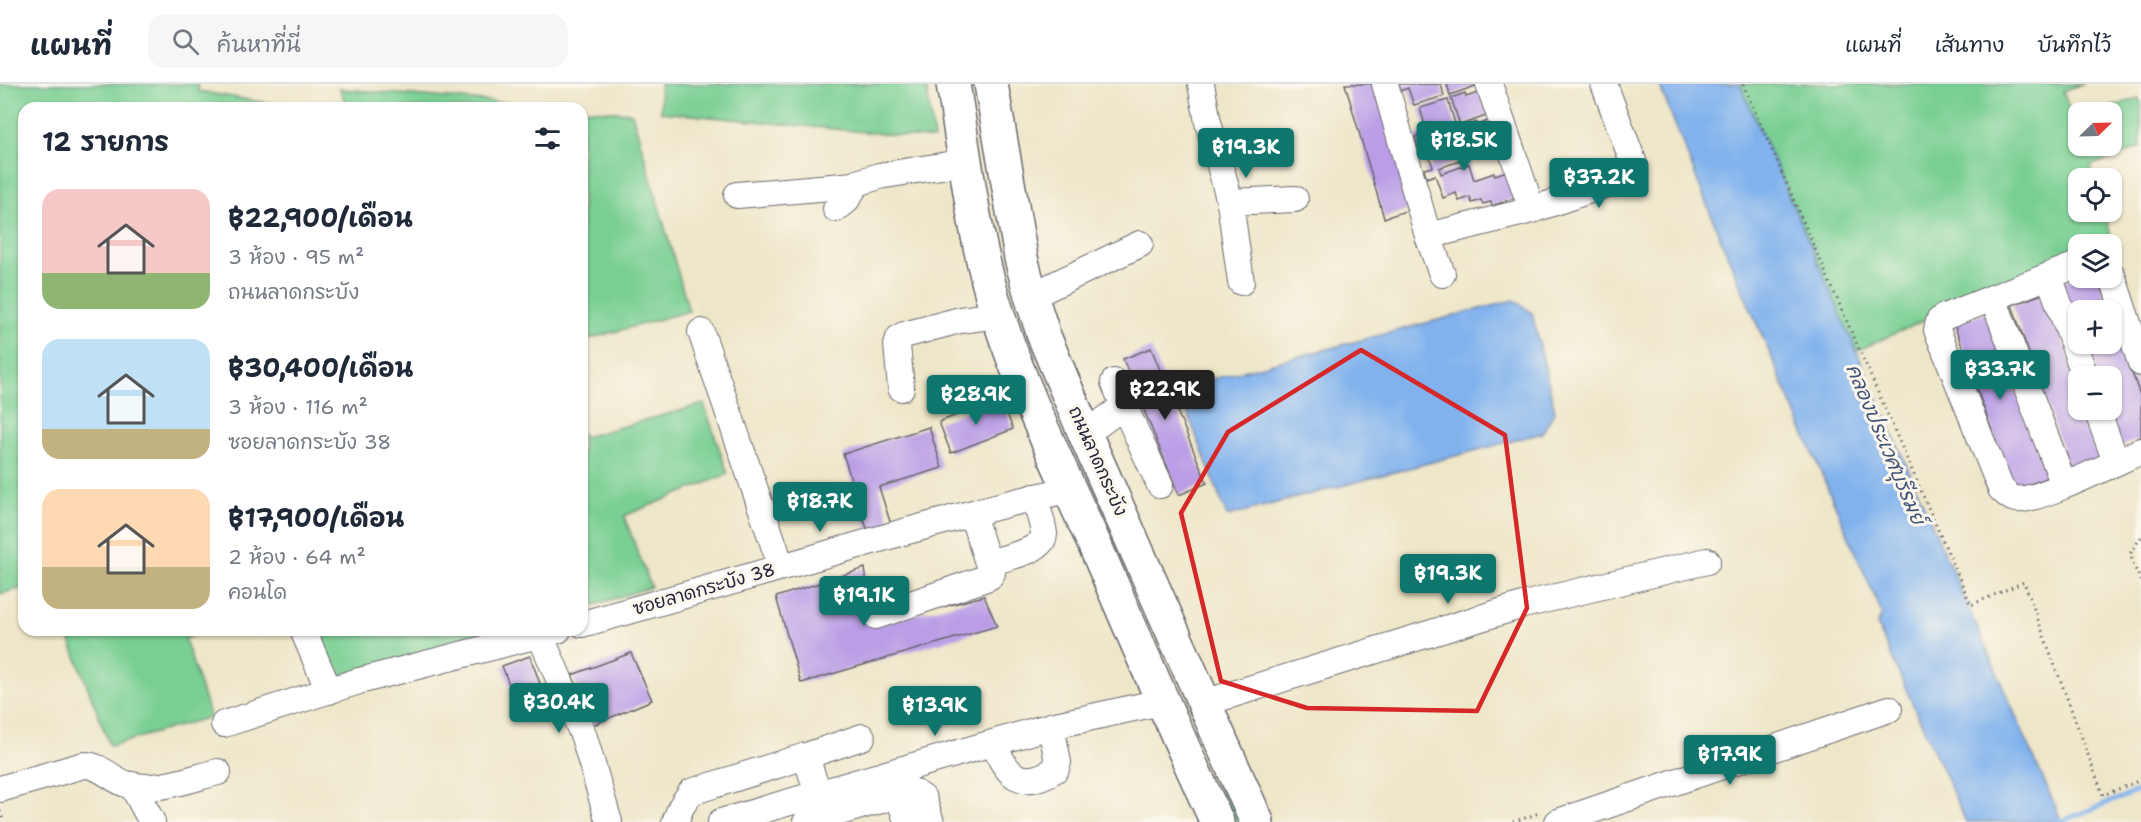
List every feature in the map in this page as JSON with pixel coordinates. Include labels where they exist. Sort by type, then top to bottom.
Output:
[{"type":"main road","name":"ถนนลาดกระบัง","points":[[953,84],[983,263],[998,315],[1017,368],[1069,490],[1216,822]]},
{"type":"main road","name":"ถนนลาดกระบัง","points":[[991,84],[1014,222],[1031,296],[1044,336],[1257,822]]},
{"type":"main road","points":[[1100,557],[1133,540]]},
{"type":"street","points":[[1201,84],[1230,202],[1241,282]]},
{"type":"street","points":[[1385,84],[1428,236],[1442,274]]},
{"type":"street","points":[[1489,84],[1532,210]]},
{"type":"street","points":[[1428,236],[1532,210],[1630,176],[1635,170],[1604,84]]},
{"type":"street","points":[[737,195],[854,185],[879,176],[966,162]]},
{"type":"street","points":[[836,209],[845,202],[854,185]]},
{"type":"street","points":[[1230,202],[1295,198]]},
{"type":"street","points":[[1031,296],[1140,244]]},
{"type":"street","points":[[2068,268],[1944,317],[1938,325],[1939,336],[2001,489],[2008,496],[2016,499],[2036,497],[2141,451]]},
{"type":"street","points":[[2049,276],[2081,366]]},
{"type":"street","points":[[2116,288],[2141,363]]},
{"type":"street","points":[[1993,298],[2064,485]]},
{"type":"street","points":[[900,388],[898,339],[904,335],[960,320],[998,315]]},
{"type":"street","points":[[701,332],[781,566]]},
{"type":"street","points":[[1114,382],[1160,485]]},
{"type":"street","points":[[1085,434],[1124,406]]},
{"type":"street","points":[[2101,420],[2116,462]]},
{"type":"street","name":"ซอยลาดกระบัง 38","points":[[588,621],[688,595],[781,566],[1034,496],[1069,490]]},
{"type":"street","points":[[988,563],[1033,549],[1041,543],[1044,535],[1034,496]]},
{"type":"street","points":[[876,616],[989,577],[992,573],[972,514]]},
{"type":"street","points":[[1204,703],[1523,605],[1707,561]]},
{"type":"street","points":[[306,636],[329,691]]},
{"type":"street","points":[[224,724],[329,691],[531,636]]},
{"type":"street","points":[[547,636],[584,737],[609,822]]},
{"type":"street","points":[[806,822],[994,743],[1051,726],[1161,702]]},
{"type":"street","points":[[1558,822],[1889,709]]},
{"type":"street","points":[[994,743],[1001,761],[1016,778],[1025,780],[1047,775],[1056,769],[1058,762],[1051,726]]},
{"type":"street","points":[[675,822],[691,792],[862,737]]},
{"type":"street","points":[[806,756],[818,794]]},
{"type":"street","points":[[0,789],[84,765],[93,765],[124,784],[146,787],[166,785],[218,772]]},
{"type":"street","points":[[895,784],[907,822]]},
{"type":"street","points":[[721,822],[818,794],[895,784],[923,798],[931,822]]},
{"type":"street","points":[[132,785],[152,822]]},
{"type":"path","points":[[1743,84],[1971,604],[2024,582],[2103,795],[2141,780]]},
{"type":"path","points":[[2141,537],[2131,552],[2132,562],[2141,581]]},
{"type":"path","points":[[0,811],[4,822]]},
{"type":"highlighted area","points":[[1361,350],[1505,435],[1527,608],[1477,711],[1307,708],[1221,681],[1181,513],[1228,432]]},
{"type":"green space","points":[[0,84],[198,84],[198,91],[261,102],[18,102],[18,590],[0,594]]},
{"type":"green space","points":[[660,84],[926,84],[934,139],[661,112]]},
{"type":"green space","points":[[1740,84],[2083,84],[2063,91],[2068,106],[2068,156],[2117,156],[2090,166],[2091,168],[2068,168],[2068,222],[2107,222],[2111,234],[2068,234],[2068,257],[1856,351]]},
{"type":"green space","points":[[340,89],[497,102],[345,102]]},
{"type":"green space","points":[[2139,98],[2141,104],[2141,147],[2122,154],[2122,104]]},
{"type":"green space","points":[[588,109],[632,113],[689,311],[588,339]]},
{"type":"green space","points":[[704,404],[728,474],[624,516],[651,587],[588,607],[588,436]]},
{"type":"green space","points":[[68,636],[193,636],[185,639],[210,717],[110,746]]},
{"type":"green space","points":[[316,636],[489,636],[334,677]]},
{"type":"green space","points":[[1189,697],[1243,822],[1233,822],[1210,767]]},
{"type":"water","name":"คลองประเวศบุรีรมย์","points":[[1659,84],[1740,84],[2062,822],[1966,822],[1877,625],[1882,614],[1723,245]]},
{"type":"water","points":[[1514,300],[1532,313],[1555,411],[1542,433],[1227,516],[1178,388]]},
{"type":"building","points":[[1345,84],[1379,84],[1415,208],[1384,218]]},
{"type":"building","points":[[1397,84],[1441,84],[1444,96],[1414,105],[1408,88],[1400,91]]},
{"type":"building","points":[[1447,84],[1481,84],[1450,95]]},
{"type":"building","points":[[1481,92],[1489,115],[1460,125],[1451,98],[1465,93],[1466,97]]},
{"type":"building","points":[[1448,100],[1456,127],[1441,132],[1440,128],[1431,131],[1432,135],[1428,136],[1420,108]]},
{"type":"building","points":[[1493,119],[1497,145],[1471,155],[1460,128]]},
{"type":"building","points":[[1459,129],[1469,158],[1439,168],[1441,174],[1469,164],[1474,180],[1513,169],[1517,197],[1492,206],[1491,202],[1483,204],[1481,200],[1472,203],[1470,197],[1459,201],[1456,193],[1443,198],[1435,175],[1427,178],[1424,169],[1433,167],[1425,145],[1418,147],[1415,137],[1426,133],[1428,139]]},
{"type":"building","points":[[2068,280],[2068,288],[2102,288],[2106,300],[2068,300],[2061,281]]},
{"type":"building","points":[[2046,293],[2072,366],[2068,366],[2068,420],[2090,420],[2104,459],[2070,471],[2012,305]]},
{"type":"building","points":[[1988,312],[2047,478],[2013,490],[1954,324]]},
{"type":"building","points":[[2122,345],[2141,398],[2141,439],[2120,446],[2111,420],[2122,420],[2122,366],[2091,366],[2087,354],[2122,354]]},
{"type":"building","points":[[1151,348],[1207,483],[1179,495],[1123,359]]},
{"type":"building","points":[[1001,398],[1013,429],[951,453],[939,422]]},
{"type":"building","points":[[929,427],[942,468],[879,487],[893,531],[870,538],[843,454]]},
{"type":"building","points":[[865,568],[872,626],[984,596],[997,626],[801,683],[776,597]]},
{"type":"building","points":[[631,653],[652,700],[593,725],[572,675]]},
{"type":"building","points":[[530,656],[546,700],[519,710],[502,666]]},
{"type":"waterway","points":[[2059,822],[2141,790]]}]
